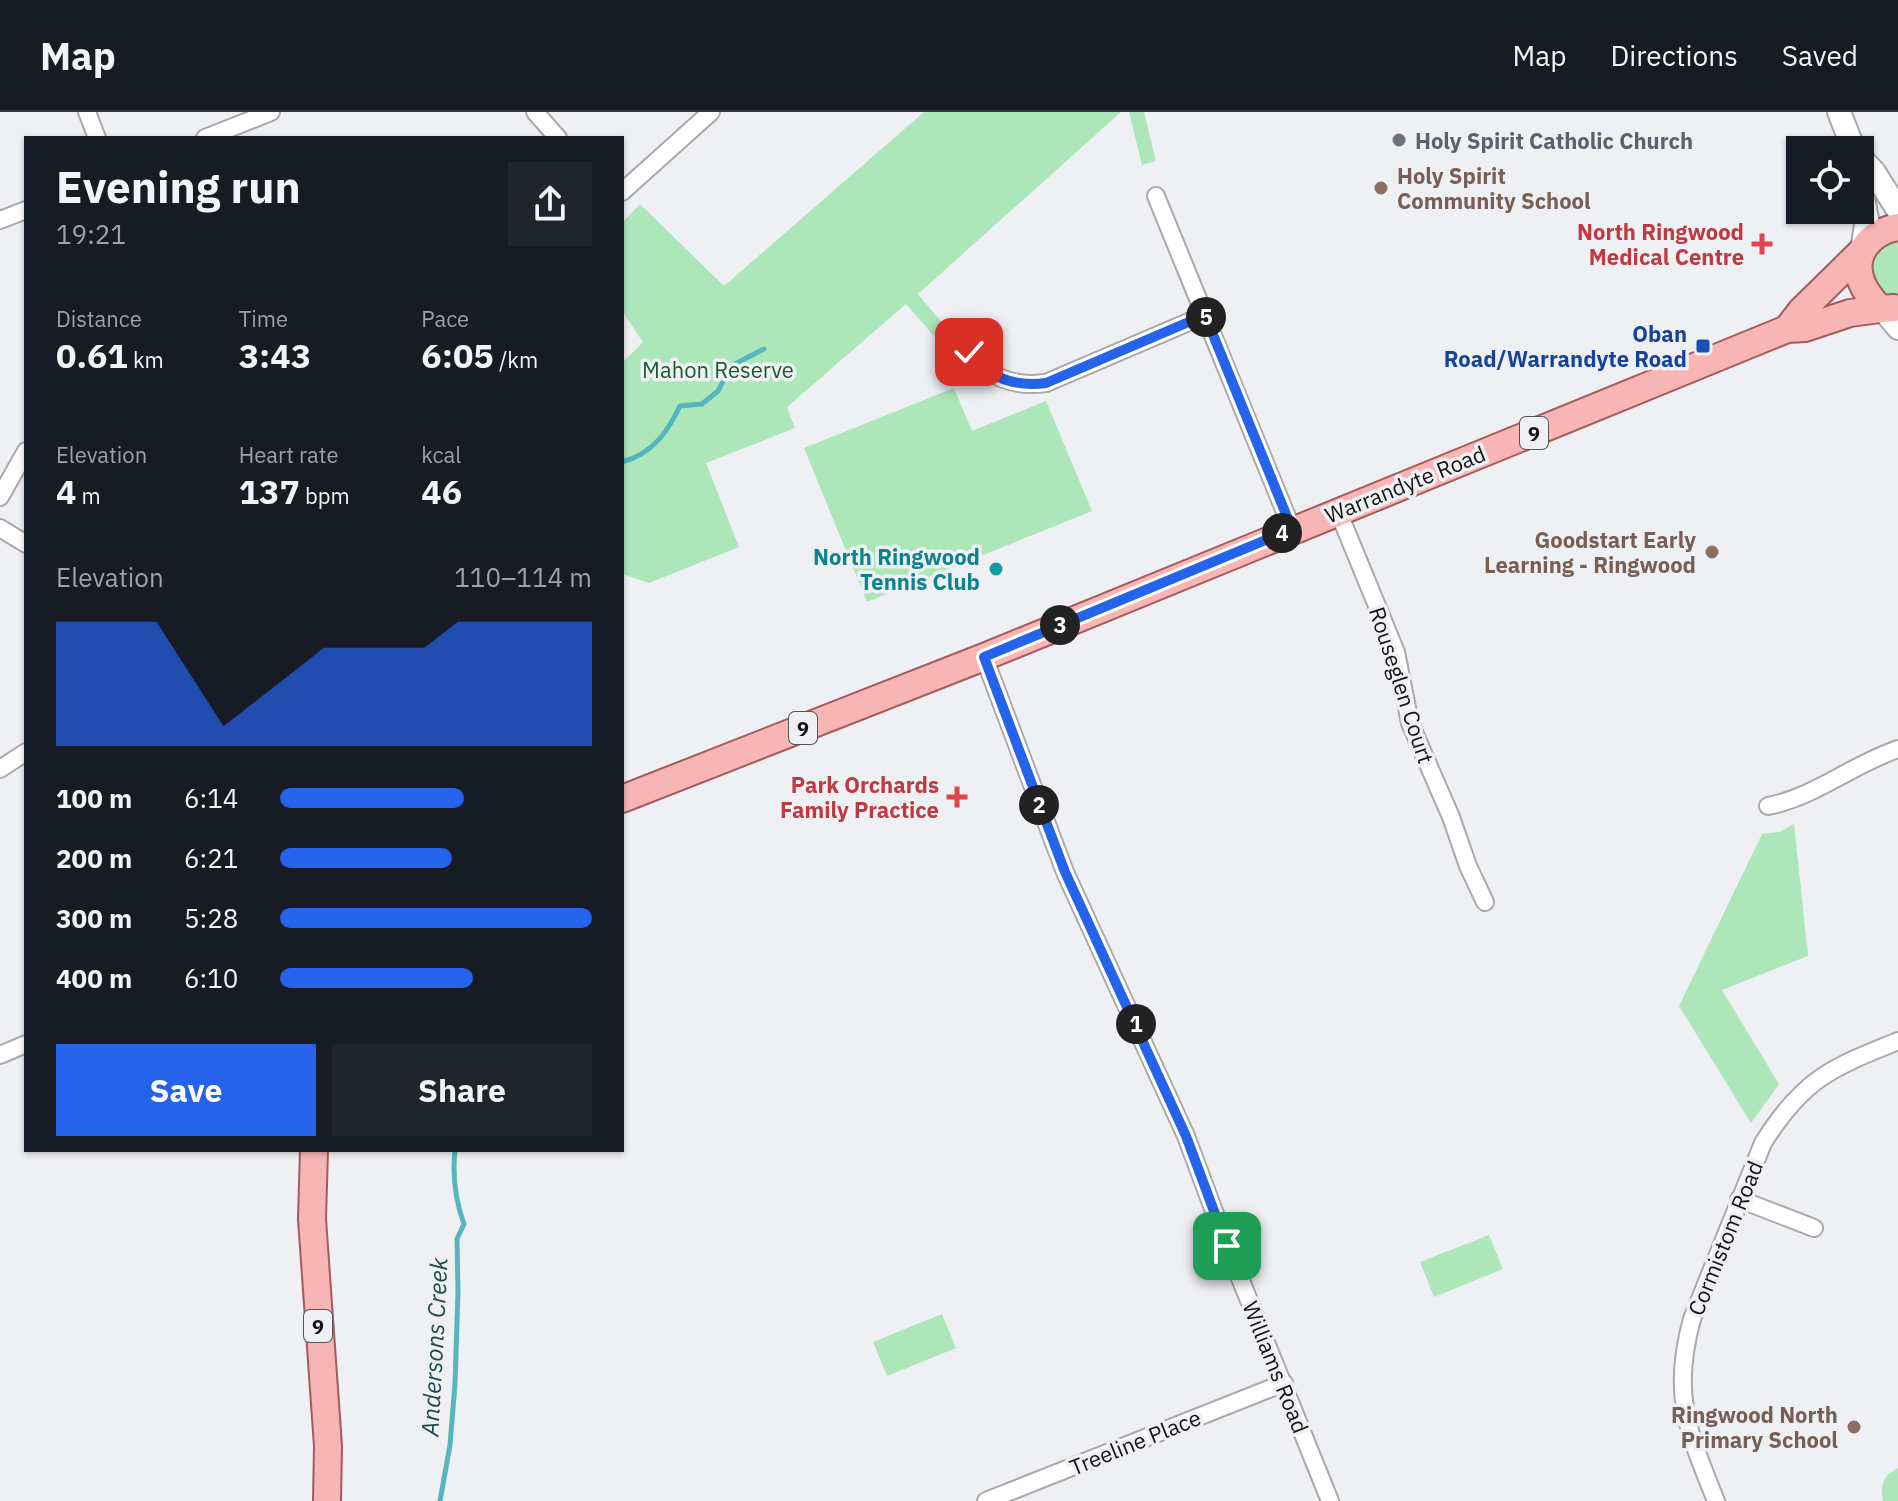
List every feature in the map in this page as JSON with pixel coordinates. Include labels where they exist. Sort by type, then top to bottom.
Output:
[{"type":"main road","points":[[1839,112],[1848,136]]},
{"type":"main road","points":[[1874,172],[1898,210]]},
{"type":"main road","points":[[1862,251],[1866,224]]},
{"type":"main road","name":"9","points":[[1890,314],[1861,282],[1859,272],[1862,251],[1873,237],[1884,230],[1898,227]]},
{"type":"main road","name":"Warrandyte Road","points":[[1787,329],[1862,251]]},
{"type":"main road","name":"Warrandyte Road","points":[[624,798],[984,657],[1787,329],[1805,328],[1850,313],[1890,314]]},
{"type":"main road","name":"9","points":[[314,1152],[312,1219],[328,1446],[327,1501]]},
{"type":"street","points":[[87,112],[96,136]]},
{"type":"street","points":[[210,136],[271,112]]},
{"type":"street","points":[[535,112],[556,136]]},
{"type":"street","points":[[624,190],[711,112]]},
{"type":"street","points":[[1156,196],[1292,529]]},
{"type":"street","points":[[0,220],[24,211]]},
{"type":"street","points":[[969,352],[980,366],[1021,386],[1046,383],[1205,315]]},
{"type":"street","points":[[0,497],[24,455]]},
{"type":"street","name":"Rouseglen Court","points":[[1338,511],[1396,652],[1410,723],[1485,902]]},
{"type":"street","points":[[0,528],[24,543]]},
{"type":"street","name":"Williams Road","points":[[984,657],[1065,872],[1186,1136],[1330,1501]]},
{"type":"street","points":[[1768,806],[1791,802],[1868,761],[1898,749]]},
{"type":"street","points":[[0,769],[24,753]]},
{"type":"street","name":"Cormistom Road","points":[[1716,1501],[1686,1421],[1681,1381],[1685,1344],[1692,1319],[1739,1199],[1763,1143],[1796,1097],[1843,1063],[1898,1041]]},
{"type":"street","points":[[0,1055],[24,1045]]},
{"type":"street","points":[[1739,1199],[1814,1228]]},
{"type":"street","name":"Treeline Place","points":[[986,1501],[1284,1383]]},
{"type":"green space","name":"Mahon Reserve","points":[[924,112],[1121,112],[918,294],[948,330],[941,344],[906,304],[787,407],[795,428],[706,463],[739,547],[649,583],[624,575],[624,361],[643,342],[624,314],[624,221],[640,204],[724,286]]},
{"type":"green space","points":[[1129,112],[1144,112],[1156,161],[1142,165]]},
{"type":"green space","points":[[1898,238],[1898,297],[1889,295],[1877,286],[1871,265],[1875,248]]},
{"type":"green space","points":[[954,388],[972,431],[1046,401],[1092,511],[867,602],[804,448]]},
{"type":"green space","points":[[1794,824],[1808,956],[1722,990],[1779,1084],[1751,1123],[1679,1006],[1762,834],[1779,832]]},
{"type":"green space","points":[[1489,1235],[1503,1269],[1434,1297],[1420,1262]]},
{"type":"green space","points":[[942,1314],[956,1348],[887,1376],[873,1342]]},
{"type":"green space","points":[[1898,1468],[1898,1501],[1883,1501],[1884,1481]]},
{"type":"waterway","name":"Andersons Creek","points":[[624,461],[650,448],[670,425],[680,406],[702,404],[718,391],[731,366],[764,349]]},
{"type":"waterway","name":"Andersons Creek","points":[[440,1501],[450,1445],[455,1384],[457,1239],[464,1224],[455,1188],[455,1152]]},
{"type":"place","name":"Holy Spirit Catholic Church","points":[[1399,140]]},
{"type":"place","name":"Holy Spirit Community School","points":[[1381,188]]},
{"type":"place","name":"North Ringwood Medical Centre","points":[[1762,244]]},
{"type":"place","name":"Oban Road/Warrandyte Road","points":[[1703,346]]},
{"type":"place","name":"Goodstart Early Learning - Ringwood","points":[[1712,552]]},
{"type":"place","name":"North Ringwood Tennis Club","points":[[996,569]]},
{"type":"place","name":"Park Orchards Family Practice","points":[[957,797]]},
{"type":"place","name":"Ringwood North Primary School","points":[[1854,1427]]},
{"type":"route","points":[[969,352],[980,366],[1021,386],[1046,383],[1205,315],[1292,529],[984,657],[1065,872],[1151,1055],[1186,1136],[1227,1246]]}]
